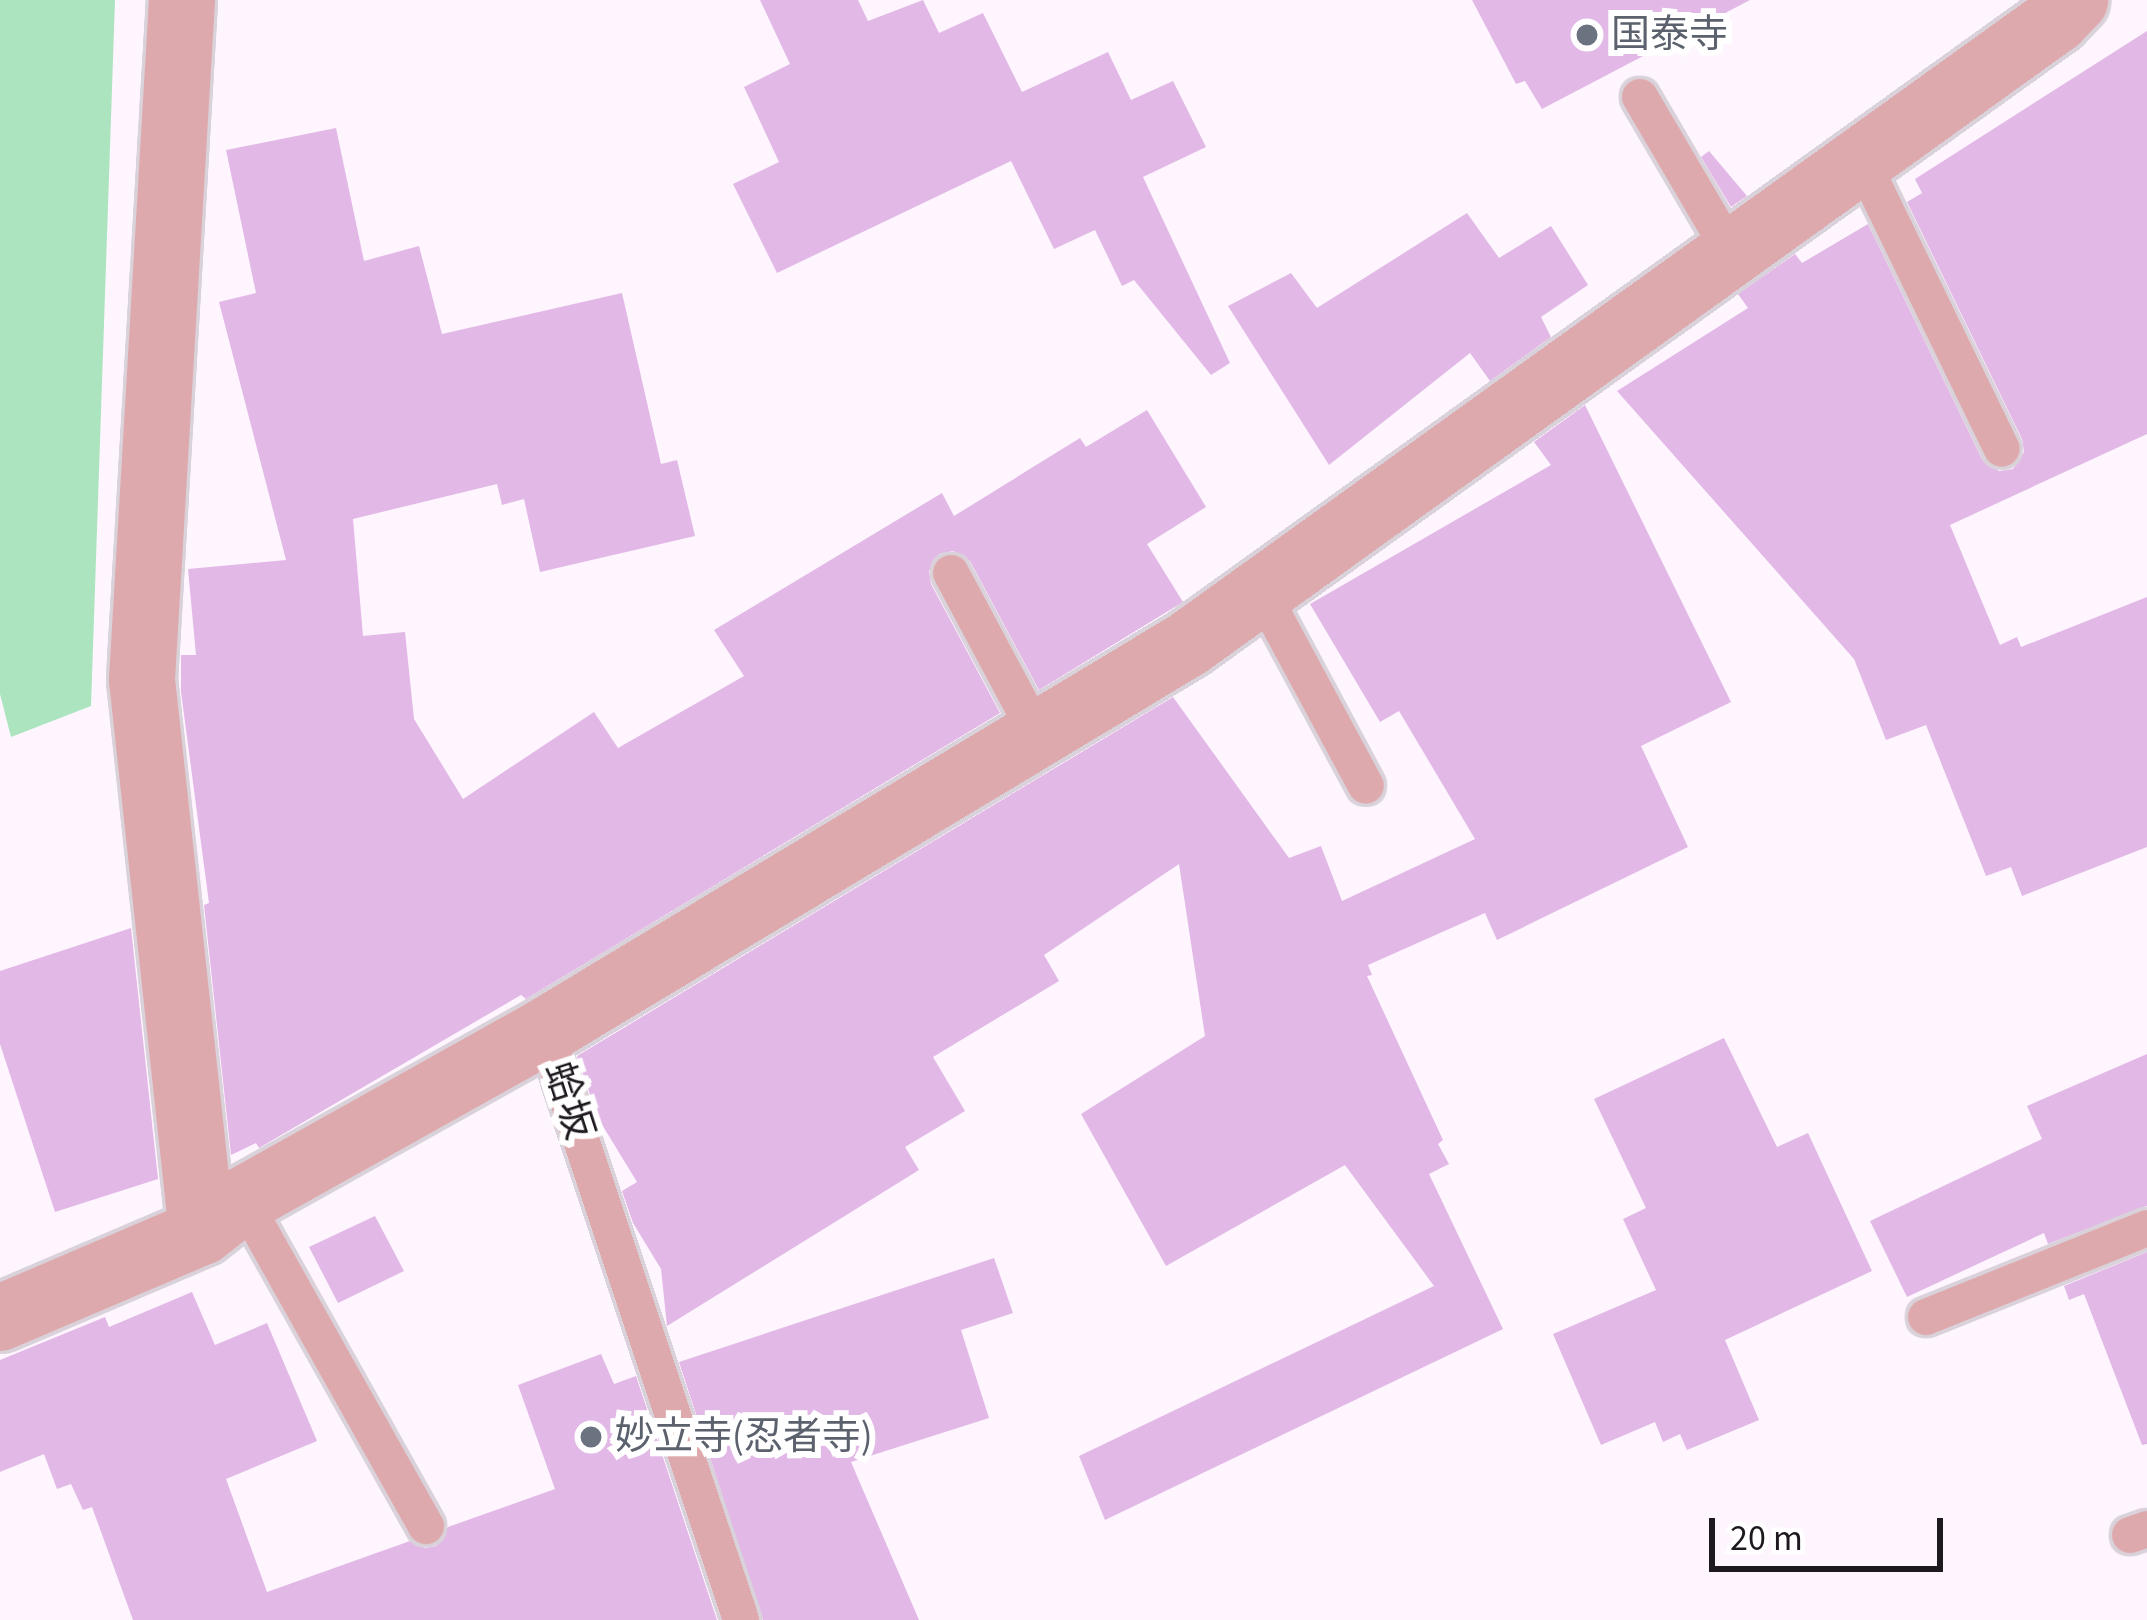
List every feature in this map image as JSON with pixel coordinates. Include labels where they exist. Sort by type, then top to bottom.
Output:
[{"type":"street","points":[[182,0],[142,680],[223,1216]]},
{"type":"street","points":[[544,1031],[1188,644],[2056,20],[2075,0]]},
{"type":"street","name":"蛤坂","points":[[0,1318],[223,1216],[544,1031]]},
{"type":"lane","points":[[1640,97],[1731,252]]},
{"type":"lane","points":[[1861,159],[2002,449]]},
{"type":"lane","points":[[951,573],[1037,734]]},
{"type":"lane","points":[[1261,591],[1366,786]]},
{"type":"lane","name":"蛤坂","points":[[544,1031],[741,1620]]},
{"type":"lane","points":[[223,1216],[426,1526]]},
{"type":"lane","points":[[1926,1317],[2147,1228]]},
{"type":"green space","points":[[0,0],[115,0],[91,706],[11,737],[0,694]]},
{"type":"building","points":[[760,0],[858,0],[868,21],[923,0],[939,33],[983,13],[1022,92],[1108,52],[1131,100],[1173,81],[1206,147],[1143,177],[1230,363],[1211,375],[1134,280],[1122,286],[1095,230],[1054,249],[1011,161],[777,273],[733,184],[779,162],[744,87],[790,64]]},
{"type":"building","name":"国泰寺","points":[[1472,0],[1750,0],[1542,109],[1525,81],[1516,84]]},
{"type":"building","points":[[2147,31],[2147,434],[1950,525],[2000,645],[2017,637],[2021,647],[2147,597],[2147,847],[2022,896],[2011,867],[1986,876],[1926,725],[1886,740],[1854,659],[1617,391],[1748,308],[1738,294],[1795,254],[1802,263],[1868,224],[1982,459],[1999,471],[2013,469],[2024,452],[2022,439],[1907,202],[1922,193],[1915,179]]},
{"type":"building","points":[[336,128],[364,261],[419,246],[442,334],[622,293],[661,464],[677,460],[695,536],[540,572],[524,499],[502,505],[497,484],[353,519],[363,636],[405,632],[414,719],[463,799],[594,712],[618,748],[744,676],[714,630],[942,493],[954,516],[1080,438],[1086,447],[1147,410],[1206,507],[1147,544],[1183,602],[1039,690],[970,561],[953,551],[939,554],[929,571],[931,584],[1000,713],[526,999],[521,995],[259,1148],[256,1143],[231,1155],[204,905],[209,903],[181,692],[181,655],[196,655],[188,569],[286,560],[219,302],[256,293],[226,150]]},
{"type":"building","points":[[1709,151],[1747,196],[1731,207],[1701,157]]},
{"type":"building","points":[[1467,213],[1499,258],[1551,226],[1588,285],[1541,317],[1551,337],[1490,381],[1470,353],[1329,465],[1228,306],[1291,273],[1317,308]]},
{"type":"building","points":[[1585,405],[1731,702],[1641,746],[1688,847],[1497,940],[1485,913],[1368,965],[1372,975],[1367,976],[1443,1140],[1438,1144],[1449,1164],[1429,1174],[1503,1329],[1105,1520],[1079,1456],[1434,1286],[1345,1165],[1166,1266],[1081,1114],[1205,1036],[1179,864],[1044,955],[1059,981],[933,1057],[965,1111],[905,1147],[919,1170],[667,1326],[661,1269],[633,1223],[622,1191],[637,1182],[598,1118],[577,1056],[1173,697],[1289,858],[1321,846],[1342,901],[1475,839],[1399,711],[1380,722],[1310,604],[1551,465],[1534,442]]},
{"type":"building","points":[[131,928],[158,1179],[55,1212],[0,1044],[0,971]]},
{"type":"building","points":[[1724,1038],[1777,1147],[1808,1133],[1872,1271],[1725,1340],[1759,1420],[1687,1450],[1680,1434],[1663,1442],[1655,1422],[1601,1445],[1553,1334],[1656,1290],[1623,1219],[1646,1208],[1594,1099]]},
{"type":"building","points":[[2147,1054],[2147,1206],[2048,1244],[2044,1233],[1907,1297],[1870,1221],[2042,1139],[2027,1106]]},
{"type":"building","points":[[375,1216],[404,1271],[338,1303],[309,1247]]},
{"type":"building","points":[[2147,1252],[2147,1444],[2142,1445],[2084,1294],[2069,1300],[2064,1286]]},
{"type":"building","points":[[994,1258],[1013,1313],[961,1330],[989,1418],[851,1462],[919,1620],[763,1620],[679,1362]]},
{"type":"building","points":[[192,1292],[215,1345],[267,1323],[317,1441],[226,1479],[267,1592],[410,1541],[425,1548],[436,1546],[448,1527],[555,1489],[518,1385],[601,1354],[614,1384],[636,1376],[717,1620],[133,1620],[92,1507],[83,1510],[71,1484],[57,1489],[44,1454],[0,1472],[0,1360],[105,1317],[109,1327]]},
{"type":"place","name":"国泰寺","points":[[1587,35]]},
{"type":"place","name":"妙立寺(忍者寺)","points":[[591,1437]]}]
